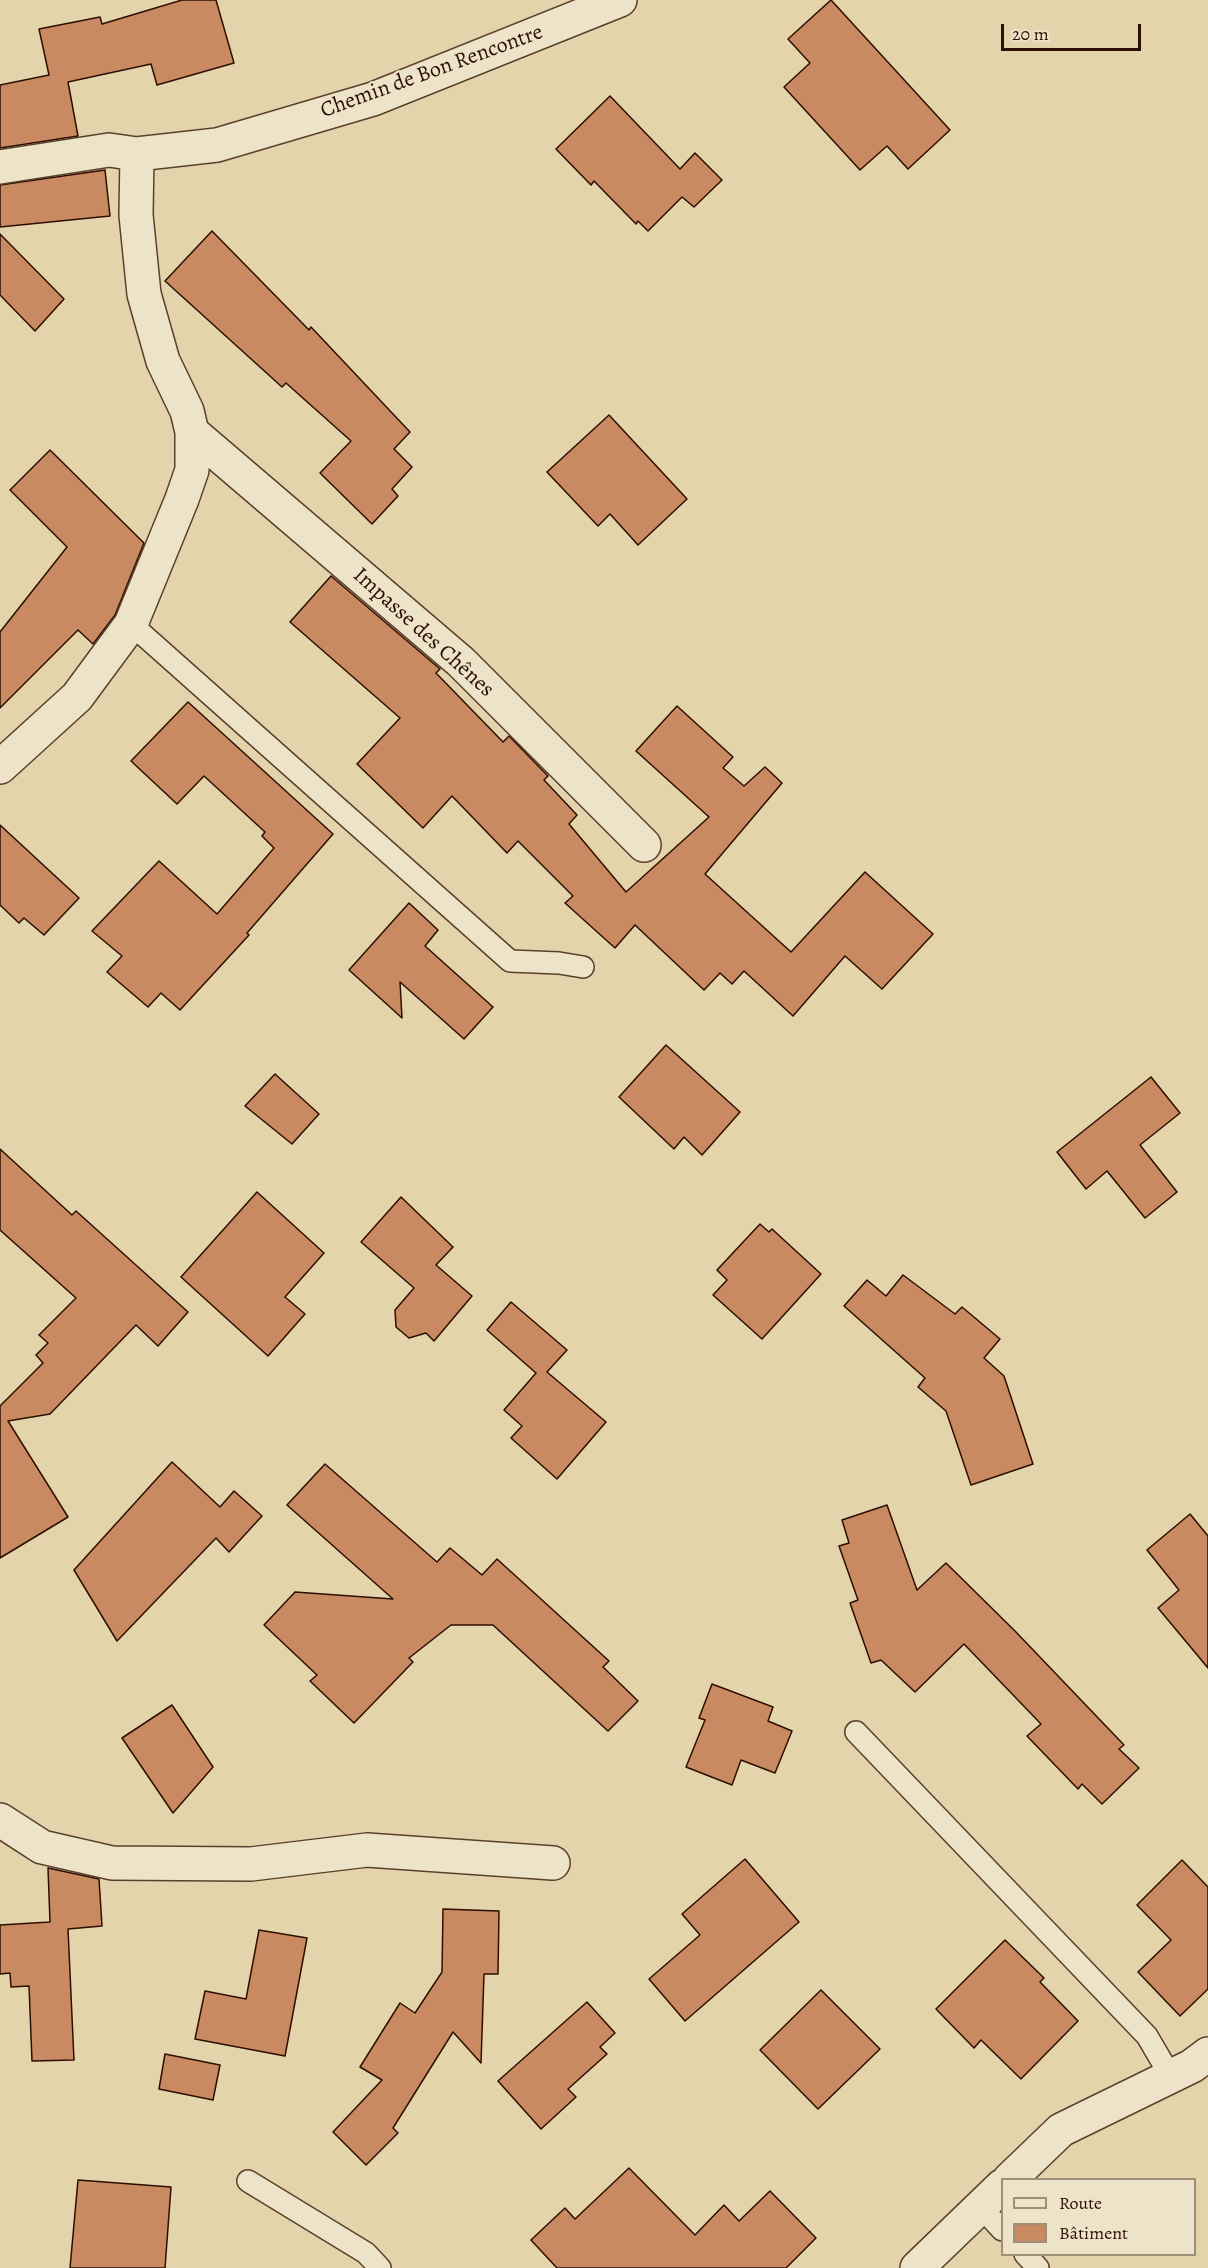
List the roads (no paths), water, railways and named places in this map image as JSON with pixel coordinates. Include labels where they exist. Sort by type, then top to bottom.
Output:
[{"type":"street","name":"Chemin de Bon Rencontre","points":[[0,167],[109,150],[137,154],[217,145],[373,99],[620,0]]},
{"type":"street","points":[[0,767],[77,697],[131,624],[192,470],[192,432],[187,411],[163,361],[144,294],[136,215],[137,154]]},
{"type":"street","name":"Impasse des Chênes","points":[[192,432],[461,662],[644,845]]},
{"type":"street","points":[[0,1820],[42,1847],[112,1863],[251,1864],[368,1850],[553,1863]]},
{"type":"street","points":[[1011,2178],[1061,2130],[1171,2077],[1208,2054]]},
{"type":"street","points":[[916,2268],[992,2196]]},
{"type":"lane","points":[[131,624],[510,961],[559,963],[583,967]]},
{"type":"lane","points":[[856,1732],[1147,2036],[1171,2077]]},
{"type":"lane","points":[[248,2181],[366,2253],[380,2268]]},
{"type":"lane","points":[[992,2196],[1001,2227]]},
{"type":"lane","points":[[1027,2256],[1038,2268]]}]
